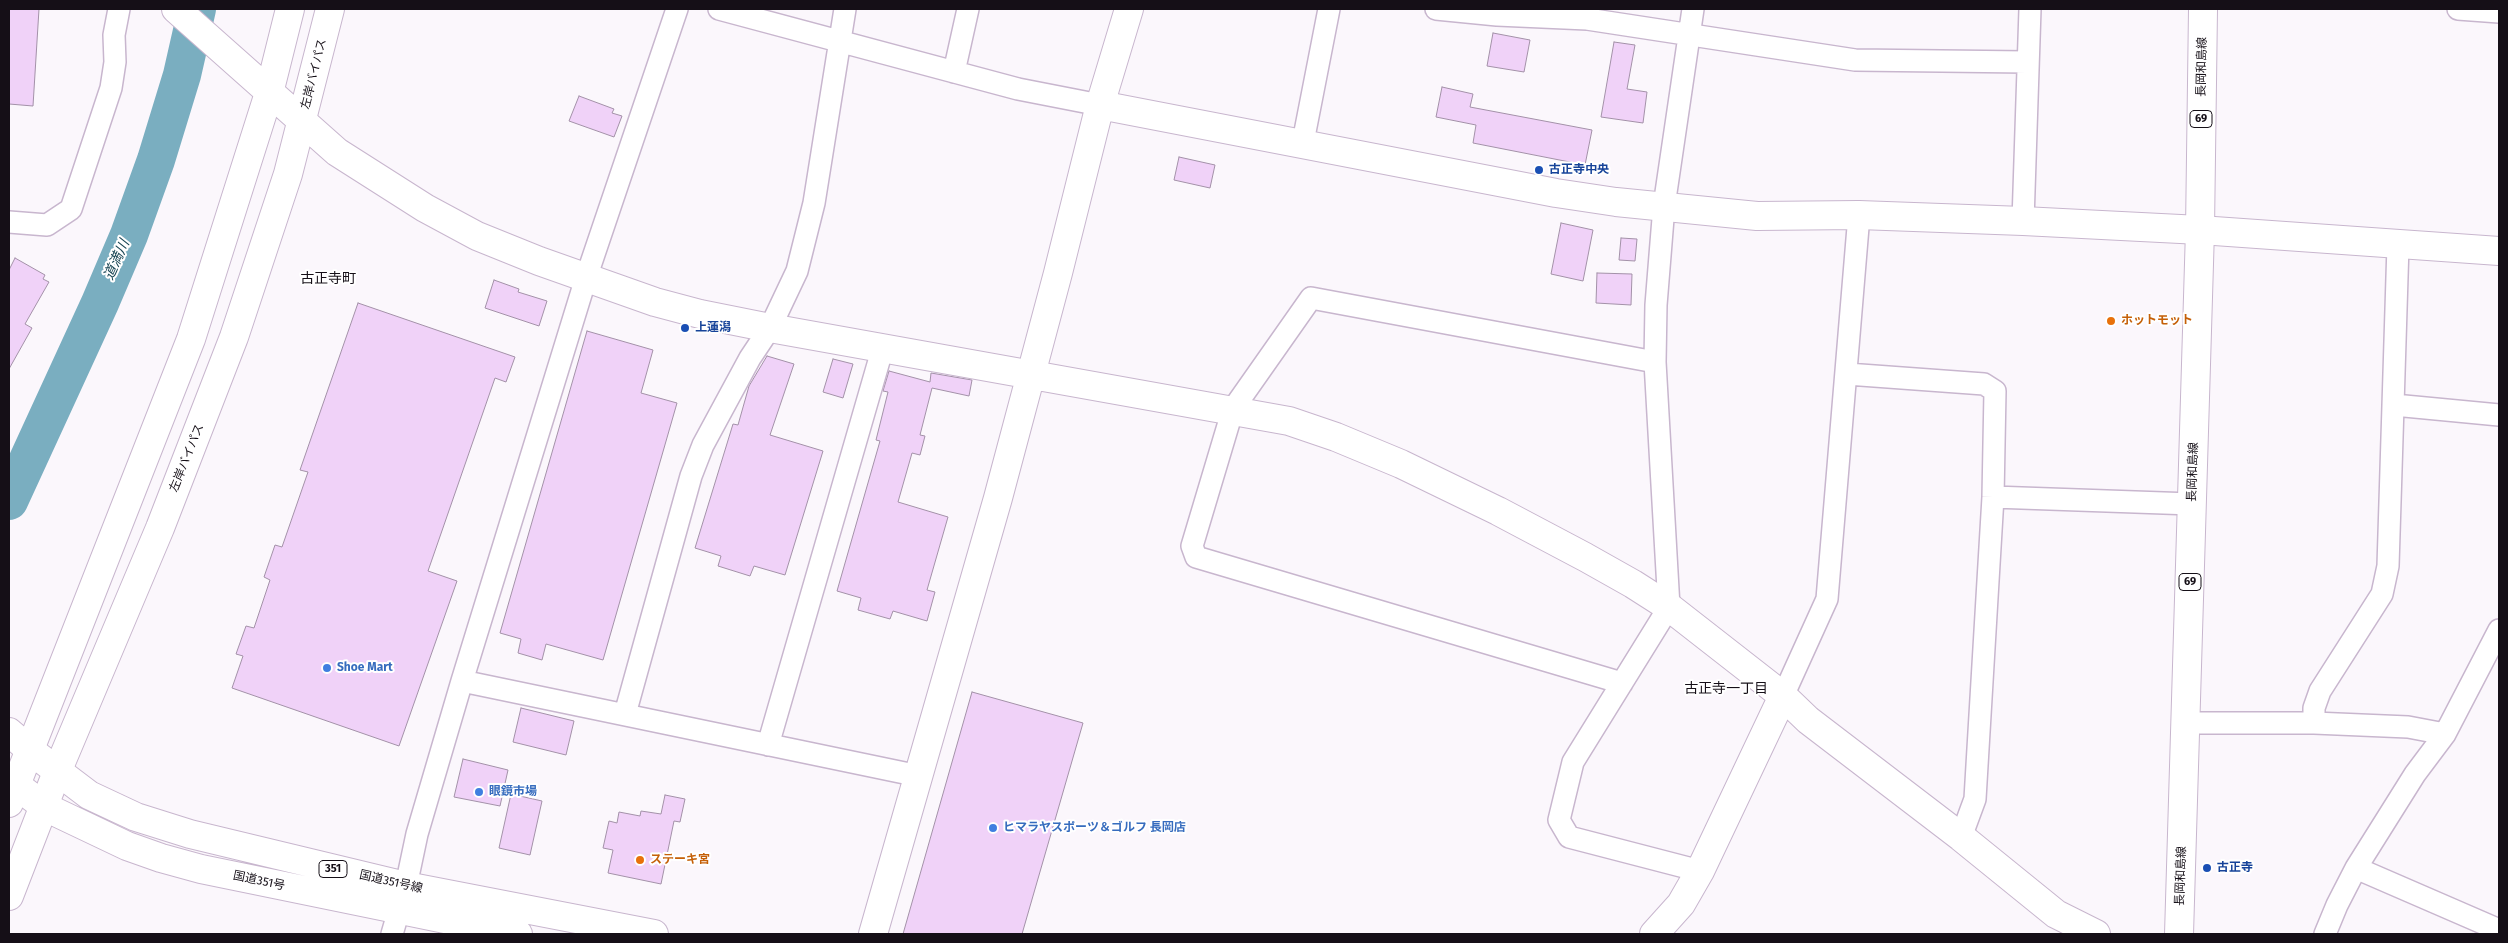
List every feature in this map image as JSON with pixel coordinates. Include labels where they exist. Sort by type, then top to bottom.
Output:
[{"type":"main road","points":[[176,9],[337,152],[425,208],[477,236],[586,278],[655,302],[770,328],[1289,420],[1401,464],[1576,553],[1634,584],[1669,607],[1783,696],[1808,720],[1961,836],[2056,914],[2096,934]]},
{"type":"main road","points":[[11,789],[31,751],[191,339],[269,92],[290,9]]},
{"type":"main road","name":"左岸バイパス","points":[[9,896],[57,772],[160,528],[231,346],[288,174],[330,9]]},
{"type":"main road","points":[[873,934],[1031,374],[1100,105],[1129,9]]},
{"type":"main road","name":"長岡和島線","points":[[2179,934],[2200,230],[2202,9]]},
{"type":"main road","points":[[1100,105],[1303,142],[1556,193],[1757,216],[1859,215],[2023,221],[2200,230],[2499,251]]},
{"type":"main road","points":[[1654,934],[1681,904],[1700,871],[1783,696]]},
{"type":"main road","name":"国道351号線","points":[[9,732],[57,772],[89,795],[145,820],[190,834],[399,910],[654,934]]},
{"type":"main road","name":"国道351号","points":[[11,789],[127,846],[201,870],[518,934]]},
{"type":"street","points":[[9,222],[47,225],[70,209],[111,88],[115,62],[114,35],[120,9]]},
{"type":"street","points":[[399,910],[417,834],[462,681],[586,278],[677,9]]},
{"type":"street","points":[[719,9],[839,43],[1018,89],[1100,105]]},
{"type":"street","points":[[625,714],[691,476],[720,411],[750,358],[770,328],[796,271],[814,203],[846,9]]},
{"type":"street","points":[[954,72],[968,9]]},
{"type":"street","points":[[1303,142],[1330,9]]},
{"type":"street","points":[[1436,9],[1587,19],[1855,60],[2027,62]]},
{"type":"street","points":[[1693,9],[1664,206],[1656,305],[1655,362],[1669,607],[1573,762],[1559,820],[1569,837],[1700,871]]},
{"type":"street","points":[[2023,221],[2030,9]]},
{"type":"street","points":[[2458,9],[2499,12]]},
{"type":"street","points":[[1783,696],[1827,599],[1859,215]]},
{"type":"street","points":[[2314,723],[2314,708],[2320,691],[2382,594],[2388,566],[2398,245]]},
{"type":"street","points":[[1622,684],[1196,557],[1192,546],[1233,409],[1311,298],[1655,362]]},
{"type":"street","points":[[768,746],[883,347]]},
{"type":"street","points":[[1847,374],[1984,384],[1995,391],[1993,498],[1975,800],[1970,818],[1961,836]]},
{"type":"street","points":[[2394,405],[2499,415]]},
{"type":"street","points":[[1993,498],[2192,504]]},
{"type":"street","points":[[2325,934],[2336,905],[2356,868],[2415,774],[2445,734],[2499,630]]},
{"type":"street","points":[[462,681],[919,776]]},
{"type":"street","points":[[2186,723],[2314,723],[2408,727],[2445,734]]},
{"type":"street","points":[[2356,868],[2499,930]]},
{"type":"building","points":[[9,9],[39,9],[33,106],[9,104]]},
{"type":"building","points":[[1493,33],[1530,40],[1524,72],[1487,66]]},
{"type":"building","points":[[1614,42],[1635,45],[1627,89],[1647,92],[1643,123],[1601,117]]},
{"type":"building","points":[[1442,87],[1473,94],[1470,107],[1592,130],[1585,165],[1473,143],[1476,125],[1436,117]]},
{"type":"building","points":[[579,96],[614,109],[612,113],[622,116],[614,137],[569,121]]},
{"type":"building","points":[[1179,157],[1215,165],[1210,188],[1174,180]]},
{"type":"building","points":[[1561,223],[1593,230],[1583,281],[1551,274]]},
{"type":"building","points":[[1621,238],[1637,239],[1635,261],[1619,260]]},
{"type":"building","points":[[15,258],[45,275],[43,279],[49,282],[25,324],[32,328],[9,369],[9,270]]},
{"type":"building","points":[[1597,273],[1632,274],[1631,305],[1596,303]]},
{"type":"building","points":[[494,280],[519,289],[518,292],[547,301],[539,326],[485,308]]},
{"type":"building","points":[[358,303],[515,357],[506,382],[495,378],[428,571],[457,581],[399,746],[232,688],[243,656],[236,654],[246,626],[254,628],[270,580],[264,577],[275,545],[282,547],[308,472],[300,470]]},
{"type":"building","points":[[587,331],[653,350],[641,393],[677,403],[603,660],[546,644],[542,660],[518,653],[521,639],[500,633]]},
{"type":"building","points":[[767,356],[794,364],[770,435],[823,451],[785,575],[754,566],[750,576],[718,566],[721,556],[695,548],[733,424],[738,425],[749,386]]},
{"type":"building","points":[[833,359],[853,364],[843,398],[823,392]]},
{"type":"building","points":[[889,371],[930,382],[931,373],[972,380],[969,396],[932,388],[920,435],[925,436],[920,455],[912,453],[898,502],[948,517],[927,590],[935,592],[927,621],[893,611],[890,619],[858,610],[861,598],[837,591],[880,441],[876,440],[888,392],[883,391]]},
{"type":"building","points":[[972,692],[1083,723],[1022,934],[903,934]]},
{"type":"building","points":[[521,708],[574,721],[566,755],[513,742]]},
{"type":"building","points":[[463,759],[508,770],[500,806],[454,797]]},
{"type":"building","points":[[511,794],[542,801],[530,855],[499,848]]},
{"type":"building","points":[[665,795],[685,799],[680,822],[674,821],[661,884],[608,873],[613,850],[603,848],[609,821],[617,823],[619,812],[640,816],[641,811],[661,814]]},
{"type":"waterway","name":"道満川","points":[[9,501],[100,303],[129,235],[156,160],[182,75],[197,9]]},
{"type":"place","name":"古正寺中央","points":[[1539,170]]},
{"type":"place","name":"ホットモット","points":[[2111,321]]},
{"type":"place","name":"上蓮潟","points":[[685,328]]},
{"type":"place","name":"Shoe Mart","points":[[327,668]]},
{"type":"place","name":"眼鏡市場","points":[[479,792]]},
{"type":"place","name":"ヒマラヤスポーツ＆ゴルフ 長岡店","points":[[993,828]]},
{"type":"place","name":"ステーキ宮","points":[[640,860]]},
{"type":"place","name":"古正寺","points":[[2207,868]]},
{"type":"district","name":"古正寺町","points":[[328,279]]},
{"type":"district","name":"古正寺一丁目","points":[[1726,689]]}]
